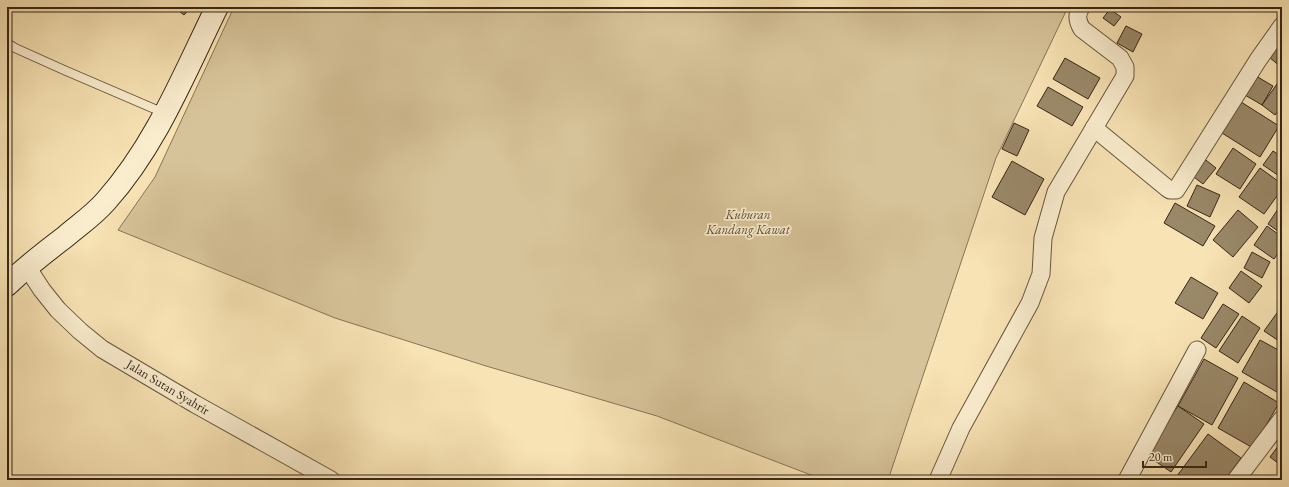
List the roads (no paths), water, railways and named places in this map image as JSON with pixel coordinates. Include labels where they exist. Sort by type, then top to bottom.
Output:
[{"type":"street","points":[[8,284],[106,202],[139,160],[165,113],[217,7]]},
{"type":"street","points":[[938,480],[961,428],[1030,303],[1041,274],[1043,238],[1056,192],[1125,76],[1125,67],[1120,58],[1082,28],[1077,18],[1081,7]]},
{"type":"street","points":[[1094,128],[1167,188],[1170,190],[1176,190],[1258,60],[1282,26]]},
{"type":"street","name":"Jalan Sutan Syahrir","points":[[27,267],[42,290],[58,310],[102,349],[195,404],[331,480]]},
{"type":"street","points":[[1127,480],[1197,350]]},
{"type":"street","points":[[1236,480],[1282,419]]},
{"type":"lane","points":[[7,43],[57,67],[165,113]]},
{"type":"park label","name":"Kuburan Kandang Kawat","points":[[748,222]]}]
